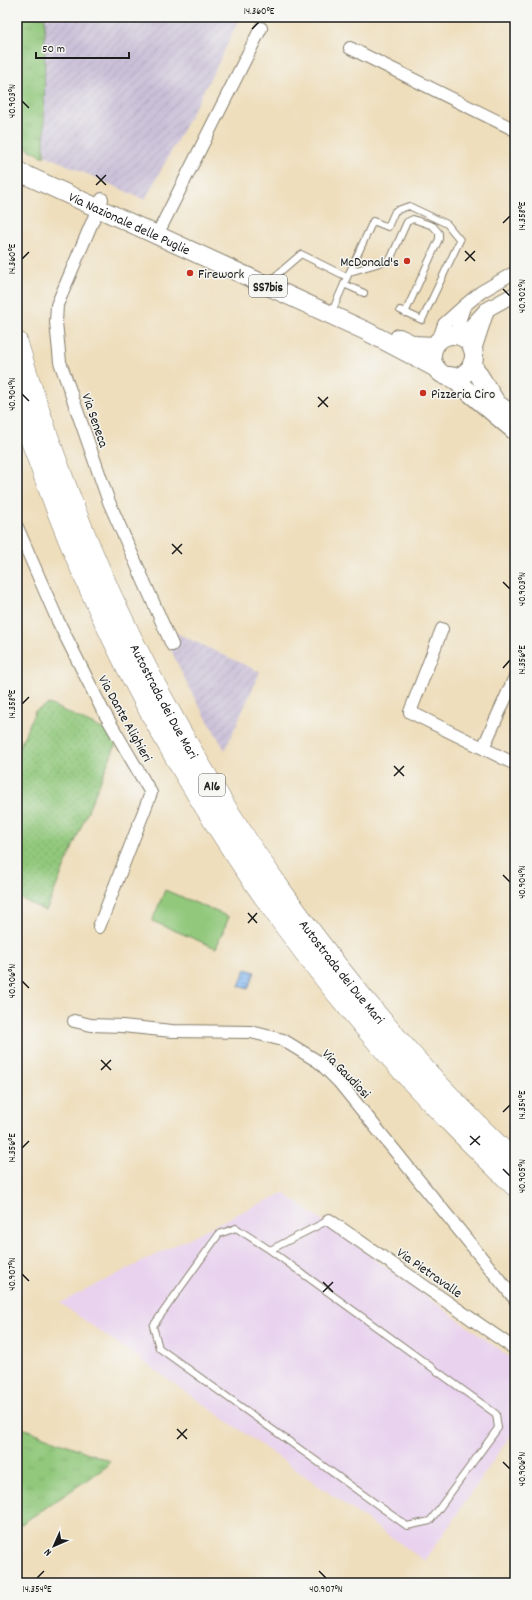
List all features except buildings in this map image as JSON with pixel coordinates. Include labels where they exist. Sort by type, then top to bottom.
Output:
[{"type":"highway","name":"Autostrada dei Due Mari","points":[[17,342],[36,404],[58,467],[106,585],[138,652],[203,770],[238,828],[275,883],[356,991],[445,1092],[515,1162]]},
{"type":"highway","name":"Autostrada dei Due Mari","points":[[17,399],[43,474],[94,599],[123,660],[156,721],[188,778],[224,836],[261,892],[301,948],[352,1013],[433,1103],[515,1186]]},
{"type":"main road","name":"Via Nazionale delle Puglie","points":[[17,160],[100,204],[366,331],[443,372],[515,431]]},
{"type":"main road","name":"Via Nazionale delle Puglie","points":[[17,171],[161,227],[414,345],[436,344]]},
{"type":"main road","points":[[458,336],[471,346],[473,358],[497,404],[515,418]]},
{"type":"main road","name":"SS7bis","points":[[436,344],[443,337],[458,336]]},
{"type":"main road","points":[[436,344],[432,357],[443,372],[457,376],[463,374],[468,370],[473,358]]},
{"type":"street","points":[[161,227],[260,28]]},
{"type":"street","points":[[350,48],[515,130]]},
{"type":"street","name":"Via Seneca","points":[[100,204],[57,305],[56,322],[60,362],[109,502],[172,645]]},
{"type":"street","points":[[436,344],[444,324],[480,292],[515,272]]},
{"type":"street","points":[[458,336],[486,310],[515,294]]},
{"type":"street","points":[[458,336],[464,306]]},
{"type":"street","points":[[473,358],[486,310]]},
{"type":"street","name":"Via Dante Alighieri","points":[[17,527],[58,621],[102,709],[151,793],[99,927]]},
{"type":"street","points":[[442,629],[410,712],[515,764]]},
{"type":"street","points":[[483,748],[515,677]]},
{"type":"street","name":"Via Gaudiosi","points":[[74,1021],[91,1025],[122,1026],[172,1031],[251,1032],[283,1040],[297,1047],[318,1062],[339,1082],[515,1299]]},
{"type":"street","name":"Via Pietravalle","points":[[329,1220],[515,1349]]},
{"type":"lane","points":[[272,279],[301,254],[349,274],[390,260],[407,222],[413,219],[433,226],[439,233],[438,239],[403,312],[422,320],[460,240],[447,224],[409,206],[395,211],[388,227],[373,220],[349,274],[344,284],[334,307]]},
{"type":"lane","points":[[344,284],[364,294]]},
{"type":"lane","points":[[270,1250],[329,1220]]},
{"type":"lane","points":[[236,1228],[270,1250],[496,1414],[498,1428],[430,1521],[407,1526],[159,1348],[153,1326],[219,1234],[236,1228]]},
{"type":"shaded area","points":[[45,17],[240,17],[217,66],[145,200],[45,155]]},
{"type":"shaded area","points":[[172,631],[260,672],[225,750],[190,690],[164,635]]},
{"type":"shaded area","points":[[284,1193],[515,1361],[515,1429],[425,1561],[60,1303],[239,1213]]},
{"type":"green space","points":[[17,17],[45,17],[44,157],[17,143]]},
{"type":"green space","points":[[49,704],[107,731],[116,744],[46,911],[17,897],[17,753],[35,711]]},
{"type":"green space","points":[[165,890],[229,917],[216,948],[152,921]]},
{"type":"green space","points":[[17,1426],[110,1461],[106,1467],[17,1527]]},
{"type":"water","points":[[246,969],[255,972],[248,989],[239,986]]},
{"type":"place","name":"McDonald's","points":[[407,261]]},
{"type":"place","name":"Firework","points":[[190,273]]},
{"type":"place","name":"Pizzeria Ciro","points":[[423,393]]}]
